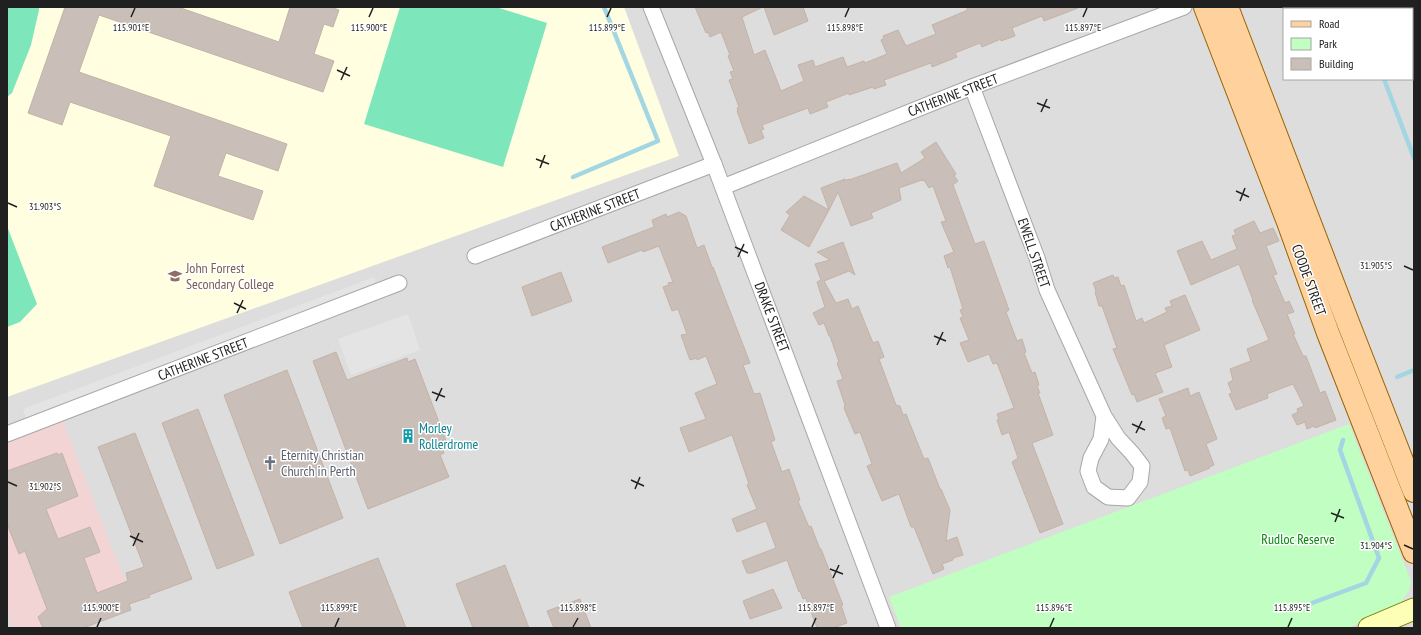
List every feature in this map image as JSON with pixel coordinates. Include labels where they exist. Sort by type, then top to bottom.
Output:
[{"type":"main road","name":"COODE STREET","points":[[1205,7],[1286,215],[1328,333],[1414,552]]},
{"type":"main road","name":"COODE STREET","points":[[1228,7],[1346,318],[1414,491]]},
{"type":"main road","points":[[1369,628],[1414,610]]},
{"type":"street","name":"DRAKE STREET","points":[[651,7],[723,187],[888,628]]},
{"type":"street","name":"CATHERINE STREET","points":[[723,187],[972,87],[1184,7]]},
{"type":"street","name":"EWELL STREET","points":[[972,87],[1037,258],[1046,290],[1104,416],[1118,438],[1142,466],[1140,482],[1128,498],[1108,497],[1094,487],[1088,471],[1090,458],[1101,440],[1104,416]]},
{"type":"street","name":"CATHERINE STREET","points":[[475,256],[714,164]]},
{"type":"street","name":"CATHERINE STREET","points":[[7,434],[400,283]]},
{"type":"shaded area","points":[[7,7],[1414,7],[1414,628],[7,628]]},
{"type":"shaded area","name":"John Forrest Secondary College","points":[[7,7],[624,7],[679,156],[7,397]]},
{"type":"shaded area","points":[[374,277],[376,286],[26,419],[23,409]]},
{"type":"shaded area","points":[[408,314],[420,350],[351,375],[338,339]]},
{"type":"shaded area","points":[[60,414],[134,604],[77,628],[13,628],[7,611],[7,434]]},
{"type":"green space","points":[[7,7],[39,7],[39,10],[31,45],[12,93],[7,97]]},
{"type":"green space","points":[[400,7],[496,7],[547,23],[503,167],[364,124]]},
{"type":"green space","points":[[7,226],[37,304],[20,322],[7,327]]},
{"type":"green space","name":"Rudloc Reserve","points":[[1349,424],[1411,581],[1409,591],[1399,605],[1348,628],[901,628],[889,597]]},
{"type":"building","points":[[65,7],[178,7],[279,42],[290,7],[331,7],[339,10],[333,27],[324,24],[314,54],[334,61],[323,92],[99,15],[79,72],[287,144],[278,171],[226,153],[218,176],[263,191],[253,220],[154,186],[171,136],[70,102],[62,125],[28,113]]},
{"type":"building","points":[[695,7],[763,7],[742,17],[754,55],[765,50],[781,91],[804,81],[798,65],[813,60],[815,67],[843,57],[847,67],[864,61],[865,63],[887,54],[881,40],[884,38],[883,36],[898,30],[906,46],[936,34],[932,25],[968,10],[966,7],[1078,8],[1044,21],[1042,16],[1012,28],[1015,36],[1001,41],[1001,39],[982,47],[980,43],[955,53],[957,57],[932,67],[931,63],[884,80],[886,85],[874,89],[873,87],[849,95],[849,93],[826,102],[828,107],[810,114],[808,108],[762,125],[764,129],[761,130],[764,138],[749,144],[737,111],[737,108],[739,107],[729,80],[733,79],[730,72],[734,71],[728,56],[730,55],[721,32],[710,37],[708,32],[706,33]]},
{"type":"building","points":[[764,7],[803,7],[808,21],[774,35]]},
{"type":"building","points":[[936,142],[956,174],[954,176],[958,181],[953,185],[975,244],[984,241],[1009,310],[1006,312],[1017,341],[1022,339],[1026,352],[1024,353],[1032,373],[1035,372],[1039,385],[1037,386],[1040,393],[1038,393],[1053,435],[1032,443],[1063,524],[1040,533],[1012,462],[1018,458],[1009,432],[1002,435],[997,420],[999,419],[997,414],[1014,408],[997,363],[993,364],[989,354],[968,362],[960,343],[969,340],[960,318],[963,317],[960,310],[963,309],[950,267],[948,268],[944,256],[954,252],[941,222],[946,221],[933,186],[929,188],[924,180],[922,180],[899,188],[901,200],[871,213],[873,218],[851,226],[838,192],[829,210],[821,188],[897,163],[901,173],[925,158],[921,152]]},
{"type":"building","points":[[804,196],[829,210],[809,247],[781,230],[790,215],[786,212]]},
{"type":"building","points":[[679,212],[686,216],[697,248],[704,245],[713,267],[750,363],[743,365],[754,394],[760,393],[775,440],[771,442],[782,472],[789,469],[800,500],[798,501],[809,527],[811,526],[821,549],[843,605],[841,605],[847,623],[833,628],[817,628],[806,598],[803,599],[800,591],[799,592],[787,560],[752,573],[747,573],[742,561],[776,548],[766,521],[737,532],[732,519],[757,509],[747,485],[749,484],[732,435],[689,452],[680,428],[706,419],[695,393],[717,384],[706,356],[697,360],[697,358],[690,360],[681,335],[687,334],[678,309],[672,311],[663,287],[669,285],[668,283],[673,282],[659,246],[643,252],[642,250],[608,263],[602,247],[654,227],[652,220],[666,214],[667,217]]},
{"type":"building","points":[[1254,221],[1260,233],[1273,228],[1279,241],[1266,246],[1277,274],[1273,275],[1285,303],[1289,301],[1294,312],[1287,314],[1295,334],[1293,334],[1303,356],[1306,356],[1320,393],[1325,391],[1336,420],[1315,428],[1314,426],[1307,429],[1305,422],[1297,425],[1292,415],[1298,412],[1297,409],[1304,406],[1293,384],[1267,394],[1268,398],[1236,410],[1229,394],[1232,393],[1228,383],[1233,380],[1230,369],[1251,361],[1247,349],[1269,340],[1239,264],[1191,285],[1177,251],[1202,241],[1211,260],[1237,249],[1232,236],[1236,235],[1234,230]]},
{"type":"building","points":[[843,242],[855,275],[849,271],[824,281],[836,303],[848,299],[852,309],[858,306],[873,343],[878,341],[884,357],[879,359],[896,405],[900,406],[903,415],[906,414],[924,459],[928,458],[950,510],[946,541],[957,537],[963,555],[942,564],[944,569],[933,574],[914,527],[911,527],[899,494],[882,501],[867,466],[872,464],[860,432],[855,434],[844,408],[845,405],[837,381],[843,379],[830,336],[824,323],[819,325],[813,313],[825,307],[817,282],[821,280],[815,264],[830,260],[817,252]]},
{"type":"building","points":[[561,272],[572,301],[532,316],[522,287]]},
{"type":"building","points":[[1113,275],[1114,278],[1118,277],[1121,286],[1124,285],[1136,321],[1142,318],[1144,323],[1167,312],[1165,308],[1172,306],[1170,301],[1185,295],[1200,330],[1164,345],[1172,367],[1155,373],[1163,392],[1137,402],[1134,394],[1132,395],[1113,349],[1117,348],[1102,306],[1099,306],[1093,283]]},
{"type":"building","name":"Morley Rollerdrome","points":[[336,352],[347,380],[407,358],[408,362],[415,359],[448,446],[442,448],[444,453],[440,455],[449,477],[368,509],[313,361]]},
{"type":"building","points":[[287,370],[343,518],[280,544],[224,395]]},
{"type":"building","points":[[1188,388],[1190,396],[1199,392],[1217,439],[1206,444],[1214,465],[1190,476],[1188,470],[1185,471],[1170,428],[1166,429],[1162,418],[1166,416],[1159,399]]},
{"type":"building","points":[[198,409],[254,555],[217,569],[162,423]]},
{"type":"building","points":[[135,433],[192,579],[149,595],[150,597],[129,604],[131,610],[83,628],[43,628],[38,617],[47,609],[25,551],[19,554],[7,524],[7,471],[57,453],[58,455],[62,453],[78,496],[46,509],[58,539],[90,527],[100,552],[84,558],[97,593],[128,581],[126,573],[144,567],[98,447]]},
{"type":"building","points":[[378,558],[406,628],[303,628],[289,592]]},
{"type":"building","points":[[505,565],[529,628],[473,628],[456,584]]},
{"type":"building","points":[[773,589],[782,608],[750,619],[743,601]]},
{"type":"building","points":[[580,599],[591,628],[554,628],[547,611]]},
{"type":"waterway","points":[[573,177],[658,141],[604,7]]},
{"type":"waterway","points":[[1384,80],[1414,158]]},
{"type":"waterway","points":[[1397,377],[1414,370]]},
{"type":"waterway","points":[[1312,603],[1366,583],[1379,558],[1340,450],[1343,440]]},
{"type":"place","name":"John Forrest Secondary College","points":[[175,276]]},
{"type":"place","name":"Morley Rollerdrome","points":[[408,436]]},
{"type":"place","name":"Eternity Christian Church in Perth","points":[[270,463]]}]
